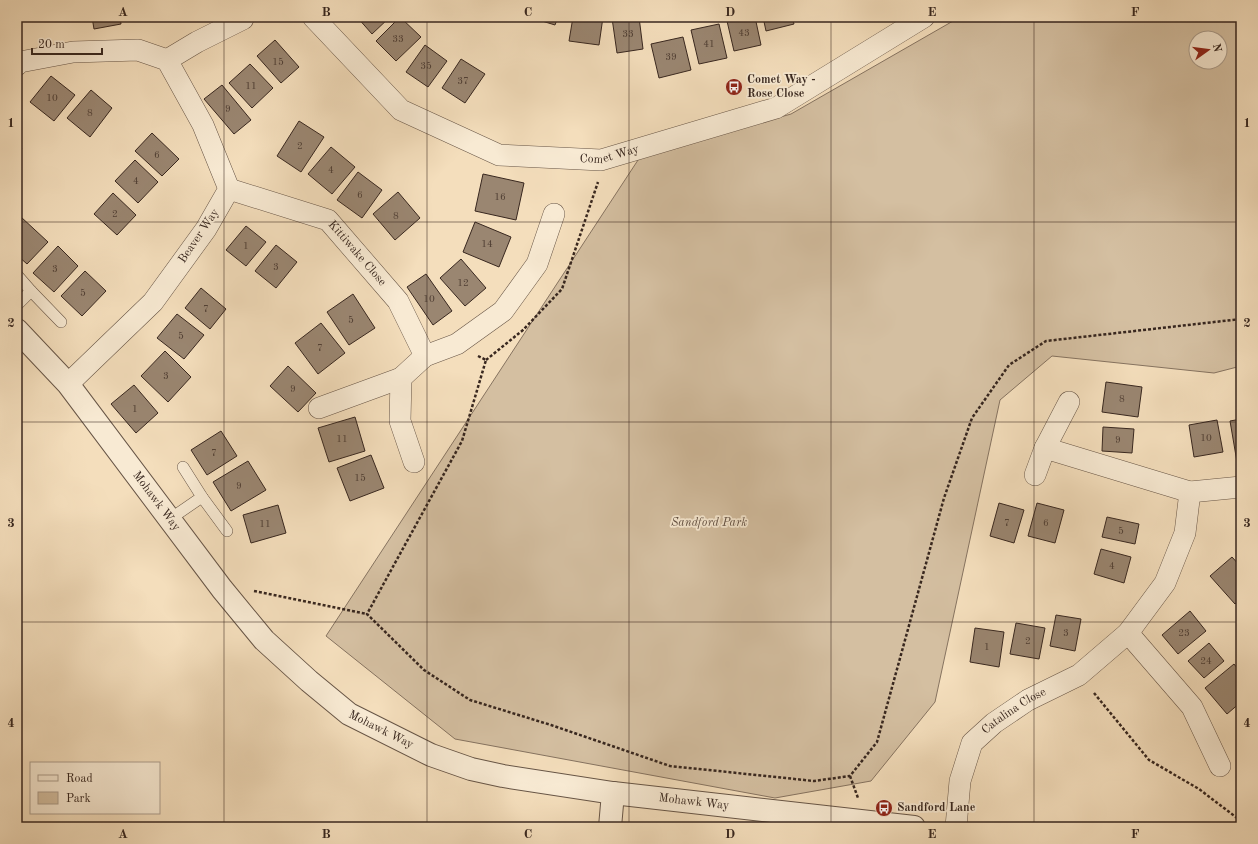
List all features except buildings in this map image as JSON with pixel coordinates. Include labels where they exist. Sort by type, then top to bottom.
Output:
[{"type":"street","name":"Comet Way","points":[[313,17],[401,110],[498,155],[602,160],[776,108],[924,17]]},
{"type":"street","points":[[168,60],[197,42],[243,19]]},
{"type":"street","points":[[17,65],[20,62],[73,52],[138,50],[168,60],[203,125],[229,189]]},
{"type":"street","name":"Kittiwake Close","points":[[229,189],[328,220],[398,301],[425,356]]},
{"type":"street","name":"Beaver Way","points":[[68,384],[153,302],[206,229],[229,189]]},
{"type":"street","points":[[319,408],[401,378],[425,356],[457,344],[503,311],[537,264],[554,214]]},
{"type":"street","name":"Mohawk Way","points":[[17,330],[68,384],[222,589],[264,640],[348,714],[431,755],[471,769],[613,793],[848,824],[914,827]]},
{"type":"street","points":[[401,378],[400,421],[414,462]]},
{"type":"street","points":[[1035,475],[1045,448],[1070,402]]},
{"type":"street","points":[[1045,448],[1190,492],[1241,487]]},
{"type":"street","name":"Catalina Close","points":[[956,827],[960,781],[972,743],[994,723],[1028,700],[1079,675],[1128,633],[1165,584],[1185,533],[1190,492]]},
{"type":"street","points":[[1128,633],[1192,707],[1220,766]]},
{"type":"street","points":[[610,827],[613,793]]},
{"type":"lane","points":[[17,275],[61,322]]},
{"type":"lane","points":[[17,305],[31,291]]},
{"type":"lane","points":[[183,468],[227,531]]},
{"type":"lane","points":[[170,519],[202,497]]},
{"type":"path","points":[[247,589],[367,614],[424,670],[470,700],[551,725],[670,766],[814,781],[850,776],[877,742],[944,498],[972,418],[1009,365],[1046,342],[1241,318]]},
{"type":"path","points":[[367,614],[462,441],[486,360],[457,344]]},
{"type":"path","points":[[1079,675],[1149,760],[1199,789],[1241,821]]},
{"type":"green space","name":"Sandford Park","points":[[960,17],[1241,17],[1241,366],[1214,373],[1052,356],[1000,400],[935,702],[871,781],[775,798],[455,739],[326,636],[640,157],[791,114]]},
{"type":"place","name":"Comet Way - Rose Close","points":[[734,87]]},
{"type":"place","name":"Sandford Lane","points":[[884,808]]}]
